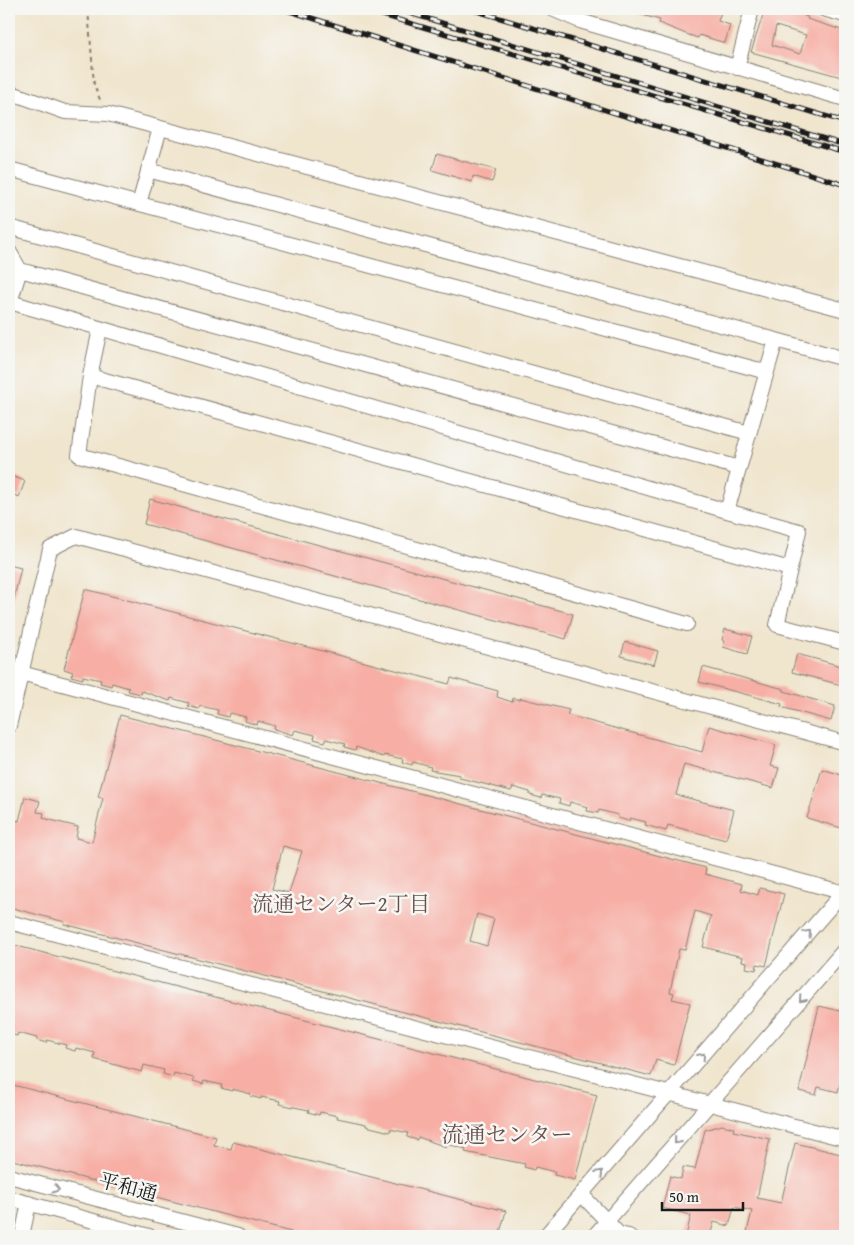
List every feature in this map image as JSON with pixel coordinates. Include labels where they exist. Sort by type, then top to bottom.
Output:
[{"type":"street","points":[[552,9],[580,21],[845,99]]},
{"type":"street","points":[[737,68],[752,9]]},
{"type":"street","points":[[823,9],[845,15]]},
{"type":"street","points":[[9,92],[65,112],[106,114],[845,310]]},
{"type":"street","points":[[139,204],[160,128]]},
{"type":"street","points":[[9,169],[767,372]]},
{"type":"street","points":[[148,170],[845,359]]},
{"type":"street","points":[[9,228],[749,433]]},
{"type":"street","points":[[9,251],[20,270],[739,468]]},
{"type":"street","points":[[20,270],[10,302],[799,531],[777,625],[845,643]]},
{"type":"street","points":[[100,329],[90,376],[79,455],[687,624]]},
{"type":"street","points":[[727,511],[776,340]]},
{"type":"street","points":[[90,376],[790,569]]},
{"type":"street","points":[[9,726],[50,549],[76,536],[845,743]]},
{"type":"street","points":[[21,673],[844,892],[545,1236]]},
{"type":"street","points":[[9,922],[670,1093],[709,1105],[845,1138]]},
{"type":"street","points":[[594,1236],[845,949]]},
{"type":"street","name":"平和通","points":[[9,1176],[238,1236]]},
{"type":"street","points":[[581,1194],[619,1234],[629,1236]]},
{"type":"street","name":"平和通","points":[[9,1198],[149,1236]]},
{"type":"street","points":[[22,1236],[29,1203]]},
{"type":"path","points":[[88,9],[94,85],[106,114]]},
{"type":"building","points":[[628,9],[722,9],[718,21],[730,25],[725,43],[699,35],[698,38],[686,34],[659,23],[660,20],[628,11]]},
{"type":"building","points":[[765,9],[790,9],[805,13],[804,16],[808,17],[807,19],[845,31],[845,78],[751,52]],"holes":[[[776,26],[806,35],[800,54],[772,45]]]},
{"type":"building","points":[[437,154],[496,170],[492,182],[473,176],[472,182],[432,170]]},
{"type":"building","points":[[9,475],[25,481],[19,497],[9,493]]},
{"type":"building","points":[[150,499],[573,614],[566,639],[144,524]]},
{"type":"building","points":[[9,565],[21,568],[12,606],[9,606]]},
{"type":"building","points":[[85,589],[449,684],[451,678],[498,691],[497,697],[512,702],[513,698],[520,700],[520,698],[569,710],[567,715],[702,752],[709,726],[776,745],[770,766],[779,768],[773,788],[684,764],[676,795],[734,810],[726,840],[668,825],[666,831],[645,825],[646,822],[630,818],[629,821],[618,818],[618,815],[599,810],[598,813],[587,811],[588,807],[570,802],[569,806],[559,803],[560,799],[542,795],[541,798],[530,795],[530,792],[513,787],[511,791],[460,778],[460,775],[430,770],[431,767],[413,762],[412,765],[402,762],[403,759],[385,755],[384,757],[356,747],[355,750],[344,747],[345,744],[326,739],[325,742],[314,739],[315,735],[295,730],[293,735],[274,729],[275,726],[258,721],[257,725],[245,721],[246,717],[229,713],[228,717],[217,714],[218,710],[200,706],[199,709],[188,706],[189,703],[171,698],[170,701],[142,691],[141,694],[128,691],[129,688],[112,683],[111,686],[100,683],[101,680],[83,676],[83,679],[71,676],[73,672],[64,669]]},
{"type":"building","points":[[725,629],[752,636],[747,654],[723,647],[725,641],[722,640]]},
{"type":"building","points":[[625,642],[658,651],[654,665],[621,656]]},
{"type":"building","points":[[797,654],[845,667],[845,686],[792,672]]},
{"type":"building","points":[[703,667],[784,689],[784,691],[835,706],[831,721],[781,707],[782,704],[699,682]]},
{"type":"building","points":[[120,715],[706,868],[705,874],[742,884],[741,890],[758,895],[760,888],[784,894],[766,966],[757,964],[756,970],[746,968],[747,962],[742,961],[743,957],[703,947],[711,916],[695,911],[685,950],[679,949],[670,992],[674,993],[672,999],[690,1003],[674,1065],[656,1060],[651,1076],[64,924],[65,922],[9,907],[9,841],[14,820],[19,821],[25,797],[40,801],[37,812],[44,813],[43,818],[78,827],[76,838],[92,842],[103,798],[98,797]],"holes":[[[283,846],[302,851],[289,893],[272,889]],[[477,914],[494,919],[487,946],[470,941]]]},
{"type":"building","points":[[822,769],[845,776],[845,829],[807,818]]},
{"type":"building","points":[[9,944],[597,1095],[575,1180],[554,1175],[555,1172],[535,1167],[534,1170],[524,1167],[525,1164],[465,1152],[466,1149],[447,1144],[446,1147],[418,1137],[417,1140],[407,1137],[408,1133],[390,1129],[390,1132],[320,1112],[319,1115],[308,1112],[309,1110],[279,1104],[280,1101],[261,1097],[261,1099],[250,1096],[251,1094],[221,1088],[222,1085],[204,1081],[203,1084],[193,1081],[194,1078],[174,1073],[173,1077],[163,1074],[164,1070],[144,1065],[142,1072],[94,1059],[95,1053],[76,1048],[75,1051],[65,1048],[66,1045],[47,1040],[46,1043],[37,1040],[37,1038],[18,1033],[17,1036],[9,1034]]},
{"type":"building","points":[[819,1006],[845,1012],[845,1084],[840,1083],[838,1092],[818,1087],[816,1095],[799,1091]]},
{"type":"building","points":[[9,1084],[216,1137],[214,1145],[231,1149],[233,1142],[506,1211],[499,1236],[298,1236],[291,1234],[291,1232],[9,1159]]},
{"type":"building","points":[[722,1125],[734,1128],[733,1131],[770,1139],[757,1198],[781,1203],[795,1143],[845,1155],[845,1236],[746,1236],[752,1211],[734,1207],[729,1226],[714,1222],[710,1236],[686,1236],[691,1215],[662,1208],[670,1176],[681,1179],[683,1167],[695,1169],[705,1130]]},
{"type":"railway","points":[[283,9],[845,185]]},
{"type":"railway","points":[[362,9],[845,152]]},
{"type":"railway","points":[[396,9],[845,145]]},
{"type":"railway","points":[[470,9],[845,122]]},
{"type":"district","name":"流通センター2丁目","points":[[341,904]]},
{"type":"district","name":"流通センター","points":[[507,1134]]}]
